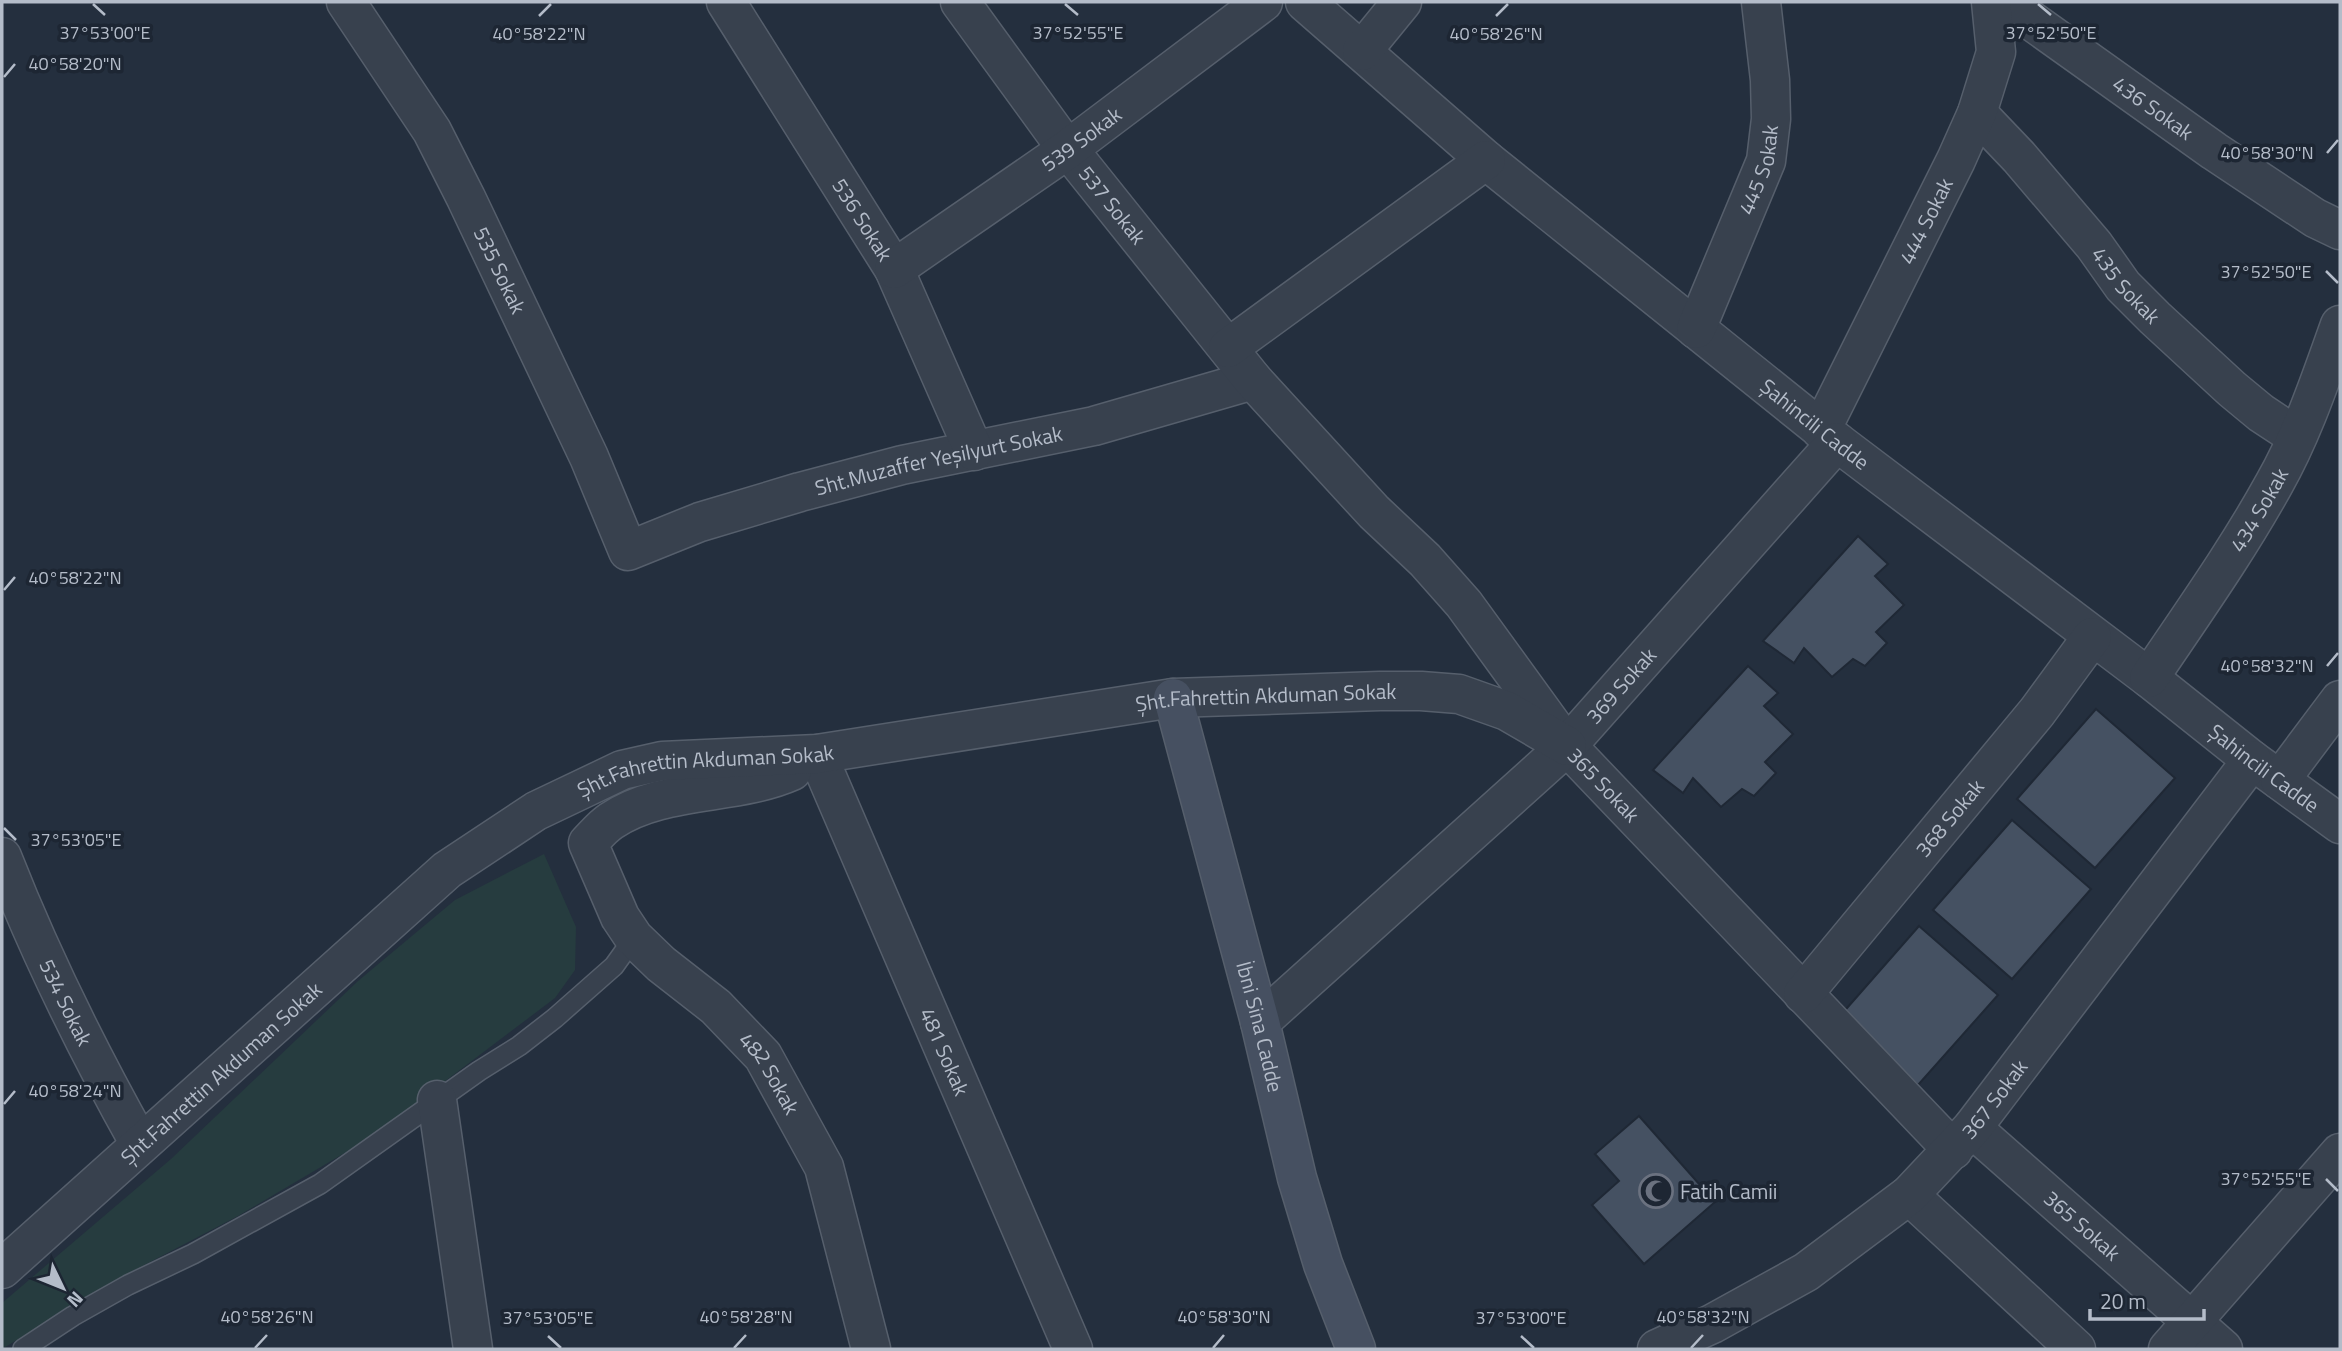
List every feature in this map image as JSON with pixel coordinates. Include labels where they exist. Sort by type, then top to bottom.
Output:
[{"type":"street","name":"535 Sokak","points":[[346,2],[432,131],[589,457],[628,551]]},
{"type":"street","name":"536 Sokak","points":[[726,2],[894,269],[974,451]]},
{"type":"street","name":"537 Sokak","points":[[960,2],[1068,149],[1263,391]]},
{"type":"street","name":"539 Sokak","points":[[894,269],[1068,149],[1263,2]]},
{"type":"street","name":"Şahincili Cadde","points":[[1305,2],[1486,160],[1829,436],[2340,824]]},
{"type":"street","points":[[1362,51],[1402,2]]},
{"type":"street","name":"445 Sokak","points":[[1696,329],[1766,161],[1771,119],[1770,80],[1761,2]]},
{"type":"street","name":"444 Sokak","points":[[1829,436],[1977,113],[1996,52],[1991,2]]},
{"type":"street","name":"436 Sokak","points":[[2005,2],[2214,151],[2315,218],[2340,230]]},
{"type":"street","name":"435 Sokak","points":[[1977,113],[2019,157],[2094,246],[2123,286],[2190,353],[2261,413],[2296,436]]},
{"type":"street","points":[[1228,348],[1486,160]]},
{"type":"street","name":"434 Sokak","points":[[2149,678],[2242,540],[2276,481],[2296,436],[2329,386],[2340,325]]},
{"type":"street","name":"Sht.Muzaffer Yeşilyurt Sokak","points":[[628,551],[700,522],[902,465],[1263,391]]},
{"type":"street","name":"365 Sokak","points":[[1263,391],[1374,512],[1424,560],[1464,604],[1567,746],[1803,994],[2181,1336],[2223,1349]]},
{"type":"street","name":"369 Sokak","points":[[1260,1022],[1567,746],[1829,436]]},
{"type":"street","name":"368 Sokak","points":[[1803,994],[2037,712],[2092,637]]},
{"type":"street","name":"Şht.Fahrettin Akduman Sokak","points":[[2,1269],[447,870],[536,811],[622,770],[662,761],[817,754],[1173,698],[1380,691],[1459,694],[1507,711],[1567,746]]},
{"type":"street","name":"İbni Sina Cadde","points":[[1173,698],[1260,1022],[1297,1178],[1323,1264],[1356,1349]]},
{"type":"street","name":"367 Sokak","points":[[1657,1349],[1712,1324],[1806,1272],[1909,1195],[1962,1139],[2266,770],[2340,700]]},
{"type":"street","name":"482 Sokak","points":[[817,754],[802,766],[779,777],[668,798],[622,815],[608,822],[588,844],[620,917],[634,939],[716,1007],[763,1056],[824,1167],[871,1349]]},
{"type":"street","name":"481 Sokak","points":[[817,754],[1073,1349]]},
{"type":"street","name":"534 Sokak","points":[[2,857],[13,919],[140,1144]]},
{"type":"street","points":[[437,1101],[473,1349]]},
{"type":"street","points":[[2181,1336],[2340,1153]]},
{"type":"street","points":[[1909,1195],[2076,1349]]},
{"type":"lane","points":[[23,1349],[73,1316],[128,1285],[193,1254],[320,1184],[555,1018],[614,966],[634,939]]},
{"type":"green space","points":[[544,854],[576,927],[575,970],[555,998],[370,1138],[238,1216],[110,1283],[2,1349],[2,1303],[171,1159],[358,981],[455,900]]},
{"type":"building","points":[[1858,536],[1888,564],[1875,576],[1904,605],[1876,632],[1887,643],[1865,666],[1853,659],[1832,677],[1804,648],[1794,663],[1763,641]]},
{"type":"building","points":[[1748,666],[1778,693],[1764,706],[1793,734],[1765,762],[1776,773],[1754,796],[1742,789],[1721,807],[1693,778],[1683,793],[1653,770]]},
{"type":"building","points":[[2096,709],[2175,778],[2095,868],[2017,799]]},
{"type":"building","points":[[2012,820],[2091,889],[2012,979],[1933,910]]},
{"type":"building","points":[[1919,926],[1998,995],[1918,1085],[1840,1016]]},
{"type":"building","name":"Fatih Camii","points":[[1639,1116],[1715,1202],[1644,1264],[1592,1205],[1619,1181],[1595,1154]]},
{"type":"place","name":"Fatih Camii","points":[[1656,1191]]}]
